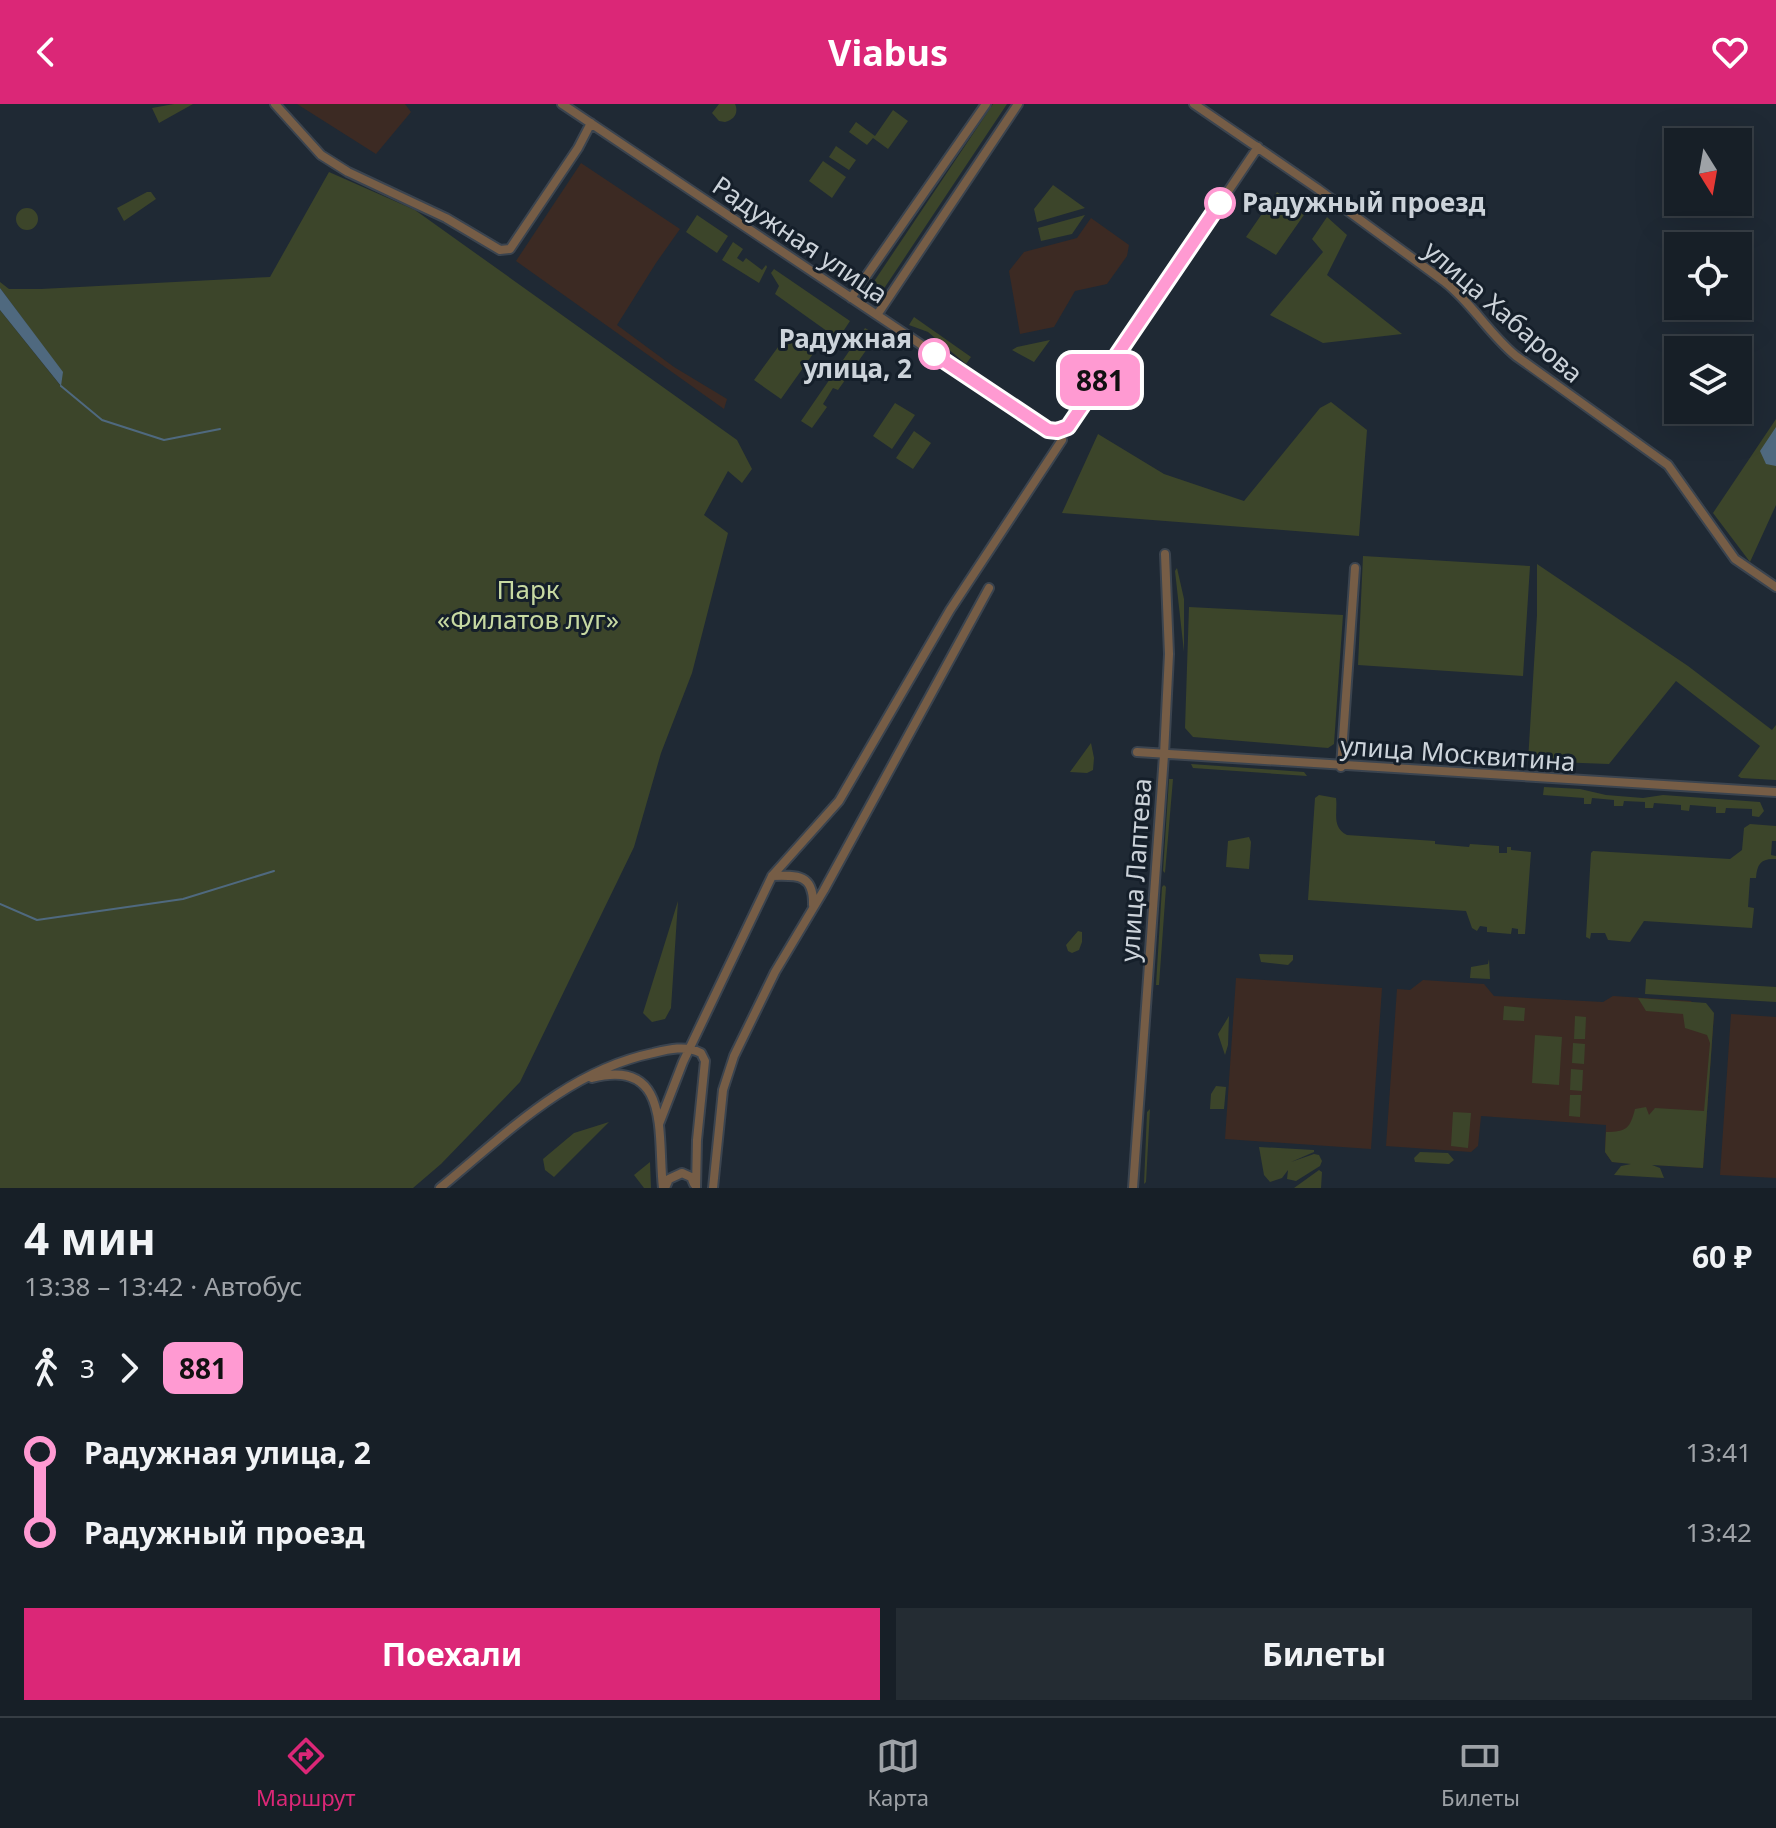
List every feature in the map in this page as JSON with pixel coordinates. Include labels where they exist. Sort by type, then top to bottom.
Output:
[{"type":"street","points":[[275,104],[321,155],[333,163],[446,218],[500,250],[510,249],[578,148],[591,123]]},
{"type":"street","name":"Радужная улица","points":[[562,104],[1048,430],[1057,431],[1072,422],[1258,147]]},
{"type":"street","points":[[851,298],[986,104]]},
{"type":"street","points":[[877,315],[1018,104]]},
{"type":"street","name":"улица Хабарова","points":[[1194,104],[1457,291],[1494,338],[1668,465],[1735,559],[1776,587]]},
{"type":"street","points":[[659,1124],[683,1062],[772,876],[839,801],[950,610],[1062,440]]},
{"type":"street","name":"улица Лаптева","points":[[1133,1188],[1164,755],[1169,654],[1165,554]]},
{"type":"street","points":[[1341,767],[1355,568]]},
{"type":"street","points":[[713,1188],[723,1090],[734,1056],[775,972],[989,588]]},
{"type":"street","name":"улица Москвитина","points":[[1137,752],[1776,792]]},
{"type":"street","points":[[772,876],[801,877],[809,883],[814,892],[813,907]]},
{"type":"street","points":[[440,1188],[551,1097],[575,1082],[604,1067],[634,1057],[686,1048],[701,1053],[705,1070],[697,1140],[696,1188]]},
{"type":"street","points":[[575,1082],[602,1075],[624,1074],[642,1081],[654,1097],[664,1188]]},
{"type":"street","points":[[664,1188],[669,1179],[682,1173],[691,1177],[696,1188]]},
{"type":"shaded area","points":[[297,104],[405,104],[411,112],[376,154]]},
{"type":"shaded area","points":[[581,163],[680,229],[617,325],[674,367],[727,399],[724,409],[516,261]]},
{"type":"shaded area","points":[[1091,218],[1129,245],[1127,256],[1107,284],[1075,291],[1054,327],[1020,334],[1009,271],[1024,252],[1077,238]]},
{"type":"shaded area","points":[[1236,978],[1382,988],[1371,1149],[1225,1139]]},
{"type":"shaded area","points":[[1423,980],[1484,984],[1494,996],[1603,1002],[1613,996],[1691,1001],[1698,1012],[1714,1013],[1703,1168],[1612,1162],[1605,1152],[1606,1125],[1481,1116],[1478,1146],[1471,1152],[1386,1146],[1397,989],[1410,990]]},
{"type":"shaded area","points":[[1731,1014],[1776,1017],[1776,1178],[1720,1175]]},
{"type":"green space","points":[[193,104],[159,123],[152,108]]},
{"type":"green space","points":[[719,104],[735,104],[733,118],[719,121],[712,113]]},
{"type":"green space","points":[[993,104],[1007,104],[883,290],[873,283]]},
{"type":"green space","points":[[893,110],[908,121],[888,149],[873,138],[867,145],[849,132],[856,122],[875,136]]},
{"type":"green space","points":[[836,146],[856,160],[849,170],[829,157]]},
{"type":"green space","points":[[823,161],[846,177],[832,198],[809,181]]},
{"type":"green space","name":"Парк «Филатов луг»","points":[[329,172],[415,210],[737,440],[752,469],[742,483],[728,471],[704,515],[728,533],[692,673],[661,753],[634,847],[520,1082],[441,1164],[413,1188],[0,1188],[0,310],[60,385],[26,323],[0,288],[0,282],[9,289],[41,289],[270,277]]},
{"type":"green space","points":[[1053,185],[1085,208],[1037,222],[1034,209]]},
{"type":"green space","points":[[151,192],[156,199],[124,221],[117,208]]},
{"type":"green space","points":[[1277,192],[1306,212],[1276,255],[1246,237]]},
{"type":"green space","points":[[23,208],[31,208],[38,219],[31,230],[23,230],[16,223],[16,215]]},
{"type":"green space","points":[[697,215],[728,236],[717,253],[686,232]]},
{"type":"green space","points":[[1085,215],[1072,234],[1041,241],[1038,228]]},
{"type":"green space","points":[[1327,217],[1347,235],[1327,275],[1402,334],[1323,343],[1270,315],[1323,252],[1312,239]]},
{"type":"green space","points":[[733,242],[743,249],[737,258],[743,262],[746,258],[762,270],[766,265],[759,283],[722,260]]},
{"type":"green space","points":[[774,269],[850,321],[838,339],[775,294],[779,286],[771,273]]},
{"type":"green space","points":[[914,317],[971,357],[966,364],[928,332],[909,325]]},
{"type":"green space","points":[[865,328],[888,342],[867,349],[838,390],[833,388],[823,404],[827,407],[812,428],[801,421]]},
{"type":"green space","points":[[789,332],[815,351],[781,399],[754,380]]},
{"type":"green space","points":[[1050,340],[1034,362],[1012,350],[1017,347]]},
{"type":"green space","points":[[1331,402],[1367,430],[1359,536],[1062,513],[1098,434],[1164,474],[1244,501],[1320,408]]},
{"type":"green space","points":[[895,403],[915,415],[892,449],[873,436]]},
{"type":"green space","points":[[1776,419],[1776,505],[1750,562],[1713,513]]},
{"type":"green space","points":[[914,431],[931,443],[913,469],[896,458]]},
{"type":"green space","points":[[1363,556],[1530,566],[1523,676],[1358,665]]},
{"type":"green space","points":[[1537,564],[1688,666],[1772,730],[1776,725],[1776,780],[1738,776],[1760,746],[1676,681],[1609,764],[1528,761]]},
{"type":"green space","points":[[1177,568],[1184,599],[1184,652],[1175,571]]},
{"type":"green space","points":[[1189,607],[1343,615],[1334,744],[1328,748],[1193,737],[1185,728]]},
{"type":"green space","points":[[1091,743],[1093,770],[1087,773],[1070,772]]},
{"type":"green space","points":[[1191,764],[1304,772],[1307,776],[1193,768]]},
{"type":"green space","points":[[1169,779],[1173,779],[1165,873],[1163,871]]},
{"type":"green space","points":[[1544,787],[1643,798],[1663,795],[1760,802],[1764,811],[1759,817],[1752,816],[1752,809],[1726,808],[1725,813],[1716,813],[1716,807],[1690,805],[1689,811],[1681,810],[1681,805],[1654,803],[1653,808],[1645,808],[1645,802],[1624,801],[1623,806],[1614,806],[1614,800],[1592,798],[1591,804],[1584,804],[1584,798],[1543,795]]},
{"type":"green space","points":[[1319,795],[1336,798],[1337,823],[1347,835],[1435,841],[1435,844],[1469,847],[1470,844],[1499,846],[1499,853],[1507,853],[1507,847],[1531,852],[1525,934],[1518,934],[1518,929],[1512,928],[1511,934],[1487,932],[1487,927],[1480,926],[1477,931],[1472,928],[1466,911],[1308,900],[1315,798]]},
{"type":"green space","points":[[1750,824],[1776,826],[1776,841],[1772,841],[1771,855],[1776,859],[1763,861],[1756,878],[1750,878],[1748,907],[1754,908],[1752,928],[1644,921],[1630,942],[1608,940],[1605,933],[1591,933],[1590,939],[1586,937],[1593,851],[1730,859],[1742,850],[1744,828]]},
{"type":"green space","points":[[1249,837],[1249,869],[1226,867],[1228,841]]},
{"type":"green space","points":[[1164,885],[1159,985],[1156,985],[1162,887]]},
{"type":"green space","points":[[678,901],[671,1008],[665,1019],[652,1022],[643,1013]]},
{"type":"green space","points":[[1078,931],[1082,932],[1082,942],[1079,950],[1072,953],[1066,945]]},
{"type":"green space","points":[[1259,954],[1293,955],[1293,960],[1288,965],[1261,962]]},
{"type":"green space","points":[[1489,959],[1490,979],[1470,978],[1471,967],[1488,964]]},
{"type":"green space","points":[[1646,979],[1776,987],[1776,1002],[1645,994]]},
{"type":"green space","points":[[1638,998],[1706,1003],[1714,1013],[1703,1168],[1652,1165],[1660,1168],[1664,1178],[1614,1175],[1621,1166],[1631,1164],[1612,1162],[1605,1152],[1606,1132],[1626,1128],[1635,1109],[1646,1107],[1649,1115],[1655,1108],[1704,1111],[1710,1043],[1707,1035],[1685,1028],[1683,1014],[1646,1011]]},
{"type":"green space","points":[[1504,1006],[1525,1008],[1524,1021],[1503,1020]]},
{"type":"green space","points":[[1229,1016],[1228,1045],[1225,1055],[1218,1034]]},
{"type":"green space","points":[[1575,1016],[1586,1017],[1585,1039],[1574,1039]]},
{"type":"green space","points":[[1535,1035],[1562,1037],[1559,1085],[1532,1083]]},
{"type":"green space","points":[[1573,1043],[1585,1044],[1584,1064],[1572,1063]]},
{"type":"green space","points":[[1571,1069],[1583,1070],[1582,1091],[1570,1090]]},
{"type":"green space","points":[[1216,1086],[1226,1087],[1224,1109],[1210,1109],[1211,1094]]},
{"type":"green space","points":[[1570,1095],[1581,1095],[1580,1117],[1569,1116]]},
{"type":"green space","points":[[1150,1109],[1146,1182],[1144,1184],[1147,1112]]},
{"type":"green space","points":[[1453,1112],[1471,1113],[1468,1148],[1451,1146]]},
{"type":"green space","points":[[609,1122],[554,1177],[545,1170],[543,1159],[574,1133]]},
{"type":"green space","points":[[1259,1147],[1314,1150],[1291,1162],[1314,1154],[1319,1155],[1322,1161],[1320,1166],[1296,1181],[1287,1179],[1288,1170],[1282,1178],[1270,1182],[1264,1175]]},
{"type":"green space","points":[[1420,1152],[1448,1153],[1454,1160],[1449,1164],[1415,1162],[1414,1158]]},
{"type":"green space","points":[[650,1162],[651,1188],[644,1188],[634,1175]]},
{"type":"green space","points":[[1319,1170],[1322,1172],[1321,1188],[1294,1188]]},
{"type":"water","points":[[0,288],[63,372],[61,386],[0,310]]},
{"type":"water","points":[[1776,427],[1776,466],[1766,464],[1760,451]]},
{"type":"waterway","points":[[61,386],[102,420],[164,440],[220,429]]},
{"type":"waterway","points":[[0,904],[37,920],[183,899],[274,871]]},
{"type":"bus line","name":"881","points":[[934,354],[1048,430],[1068,427],[1220,203]]},
{"type":"place","name":"Радужный проезд","points":[[1220,203]]},
{"type":"place","name":"Радужная улица, 2","points":[[934,354]]}]
